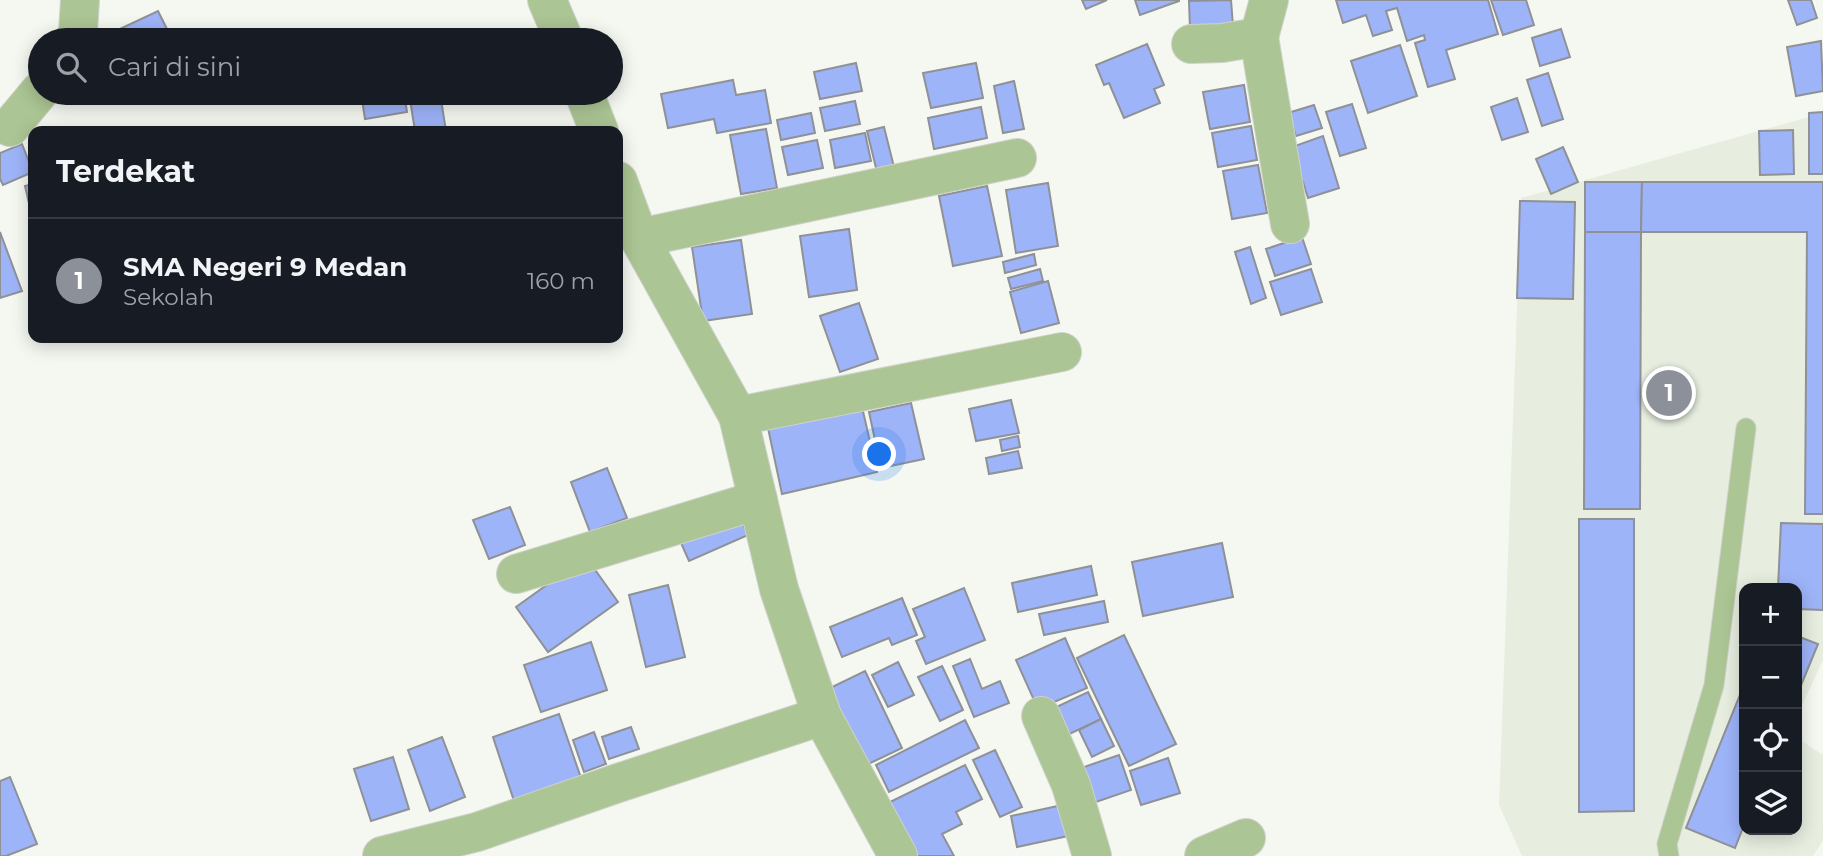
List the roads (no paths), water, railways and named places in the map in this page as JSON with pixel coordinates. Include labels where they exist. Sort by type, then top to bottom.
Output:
[{"type":"street","points":[[78,28],[80,0]]},
{"type":"street","points":[[547,0],[559,28]]},
{"type":"street","points":[[1269,0],[1259,37],[1290,224]]},
{"type":"street","points":[[1191,44],[1222,43],[1259,37]]},
{"type":"street","points":[[10,127],[28,105]]},
{"type":"street","points":[[589,105],[597,126]]},
{"type":"street","points":[[639,238],[1017,158]]},
{"type":"street","points":[[623,195],[639,238],[738,416],[779,589],[822,716],[898,856]]},
{"type":"street","points":[[738,416],[1062,352]]},
{"type":"street","points":[[516,574],[758,500]]},
{"type":"street","points":[[382,856],[477,832],[615,783],[822,716]]},
{"type":"street","points":[[1041,716],[1071,785],[1091,856]]},
{"type":"street","points":[[1204,856],[1246,838]]},
{"type":"lane","points":[[1669,856],[1667,844],[1714,685],[1746,428]]},
{"type":"place","name":"SMA Negeri 9 Medan","points":[[1669,393]]}]
